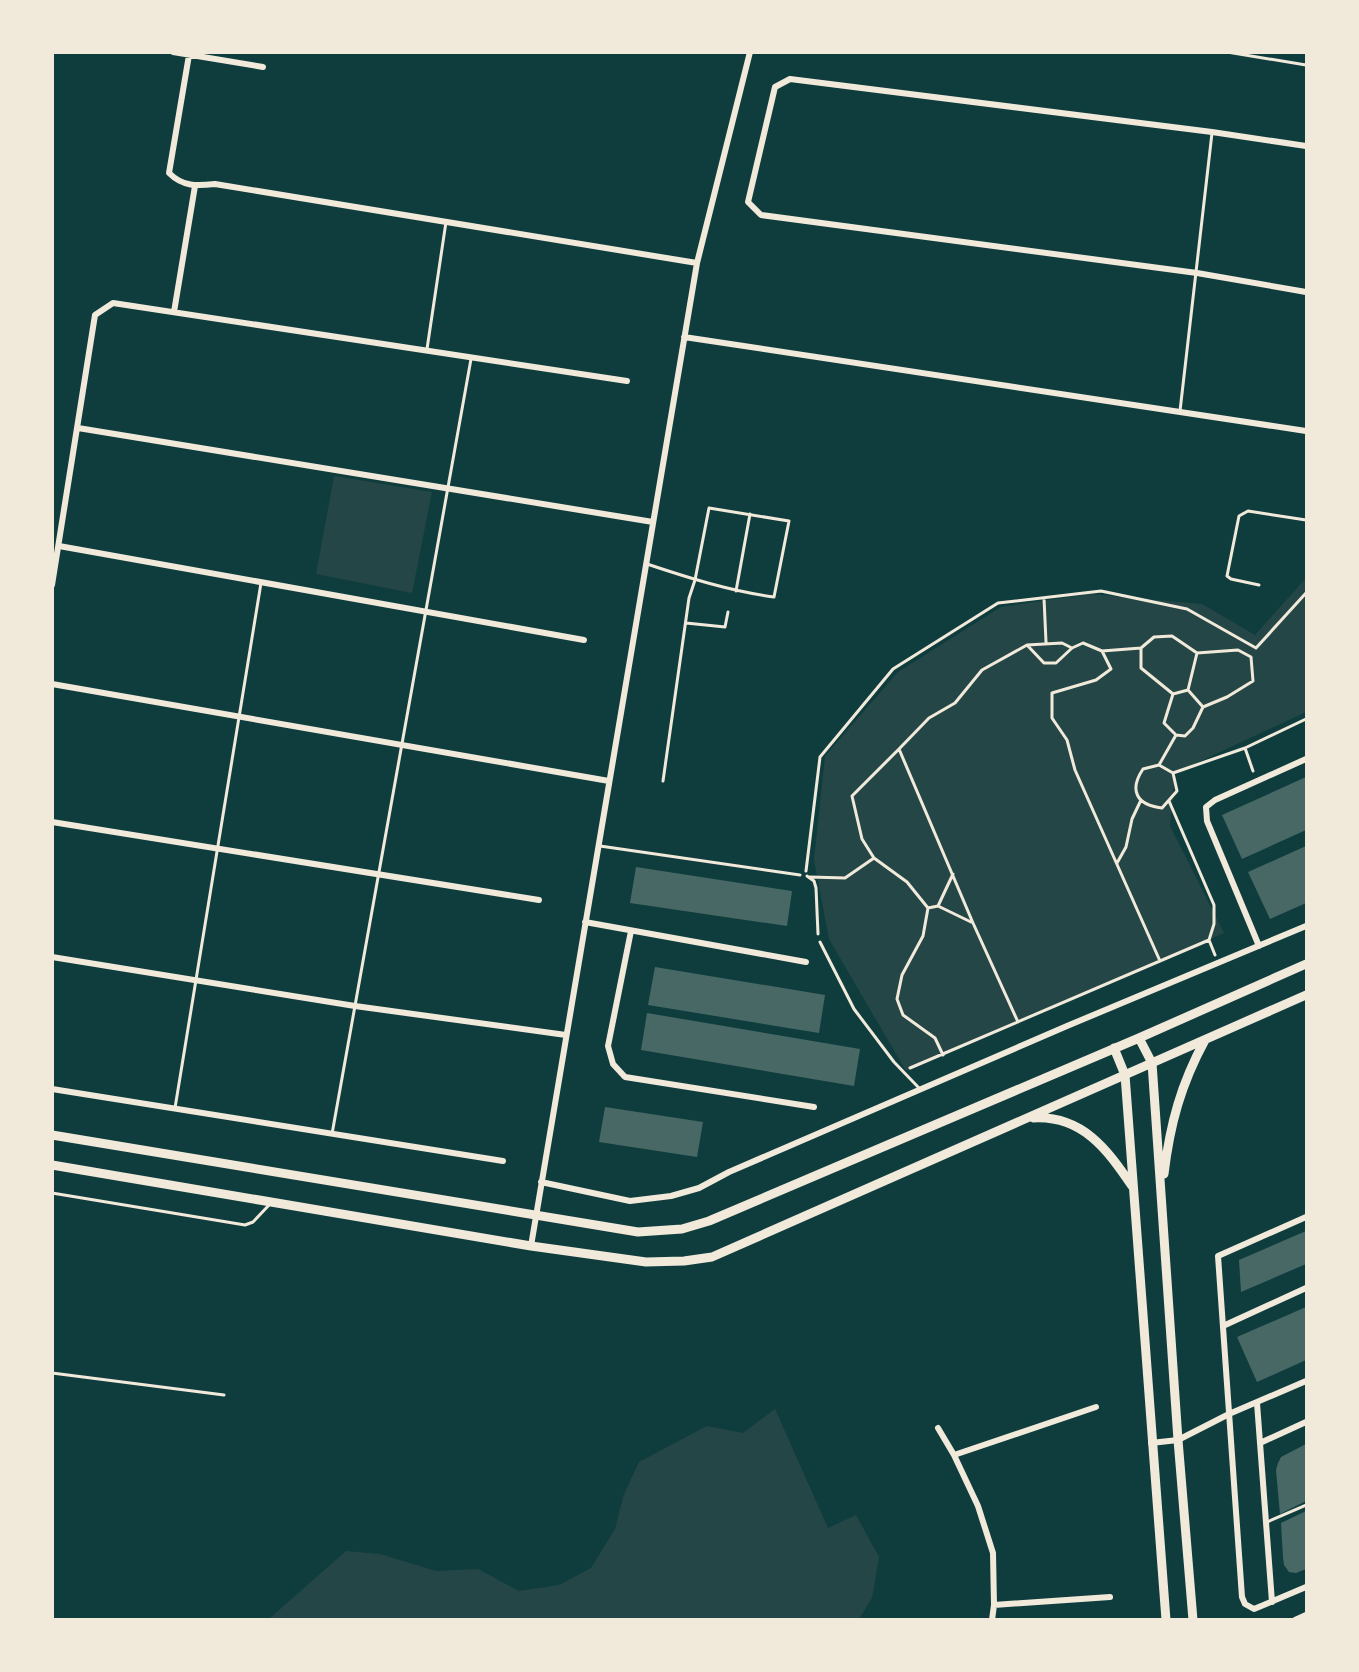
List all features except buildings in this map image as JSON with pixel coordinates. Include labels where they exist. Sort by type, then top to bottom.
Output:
[{"type":"main road","points":[[52,1135],[638,1232],[682,1229],[709,1221],[1139,1038],[1306,964]]},
{"type":"main road","points":[[52,1165],[531,1246],[646,1262],[684,1261],[712,1257],[1306,995]]},
{"type":"main road","points":[[1139,1038],[1152,1063],[1193,1620]]},
{"type":"main road","points":[[1162,1195],[1168,1143],[1175,1111],[1186,1077],[1205,1040]]},
{"type":"main road","points":[[1114,1048],[1125,1075],[1166,1620]]},
{"type":"main road","points":[[1025,1119],[1042,1118],[1062,1121],[1096,1139],[1110,1154],[1133,1188]]},
{"type":"street","points":[[173,52],[263,67]]},
{"type":"street","points":[[531,1246],[697,263],[750,52]]},
{"type":"street","points":[[189,55],[169,173],[178,182],[195,186],[215,184],[697,263]]},
{"type":"street","points":[[1306,146],[790,79],[775,87],[748,202],[761,215],[1197,273],[1306,292]]},
{"type":"street","points":[[174,312],[195,186]]},
{"type":"street","points":[[52,585],[95,315],[113,303],[627,381]]},
{"type":"street","points":[[684,337],[1306,430]]},
{"type":"street","points":[[78,428],[653,522]]},
{"type":"street","points":[[58,546],[584,640]]},
{"type":"street","points":[[52,684],[609,781]]},
{"type":"street","points":[[1259,946],[1207,821],[1206,807],[1215,800],[1306,759]]},
{"type":"street","points":[[52,822],[539,900]]},
{"type":"street","points":[[585,922],[806,962]]},
{"type":"street","points":[[541,1182],[630,1201],[671,1196],[699,1188],[1067,1026],[1306,926]]},
{"type":"street","points":[[631,931],[608,1046],[613,1064],[625,1077],[814,1107]]},
{"type":"street","points":[[52,957],[355,1006],[566,1035]]},
{"type":"street","points":[[52,1089],[503,1161]]},
{"type":"street","points":[[1306,1217],[1218,1256],[1242,1598],[1245,1604],[1254,1610],[1306,1587]]},
{"type":"street","points":[[1222,1326],[1306,1288]]},
{"type":"street","points":[[1151,1443],[1178,1440],[1229,1414],[1306,1381]]},
{"type":"street","points":[[1257,1403],[1272,1602]]},
{"type":"street","points":[[954,1455],[1096,1407]]},
{"type":"street","points":[[1260,1443],[1306,1422]]},
{"type":"street","points":[[938,1428],[954,1455],[978,1506],[993,1553],[992,1620]]},
{"type":"street","points":[[994,1605],[1110,1598]]},
{"type":"street","points":[[1295,1620],[1306,1615]]},
{"type":"lane","points":[[1227,52],[1306,65]]},
{"type":"lane","points":[[1180,411],[1212,132]]},
{"type":"lane","points":[[427,351],[446,222]]},
{"type":"lane","points":[[332,1134],[471,358]]},
{"type":"lane","points":[[646,564],[695,580],[736,591],[774,597],[789,521],[709,508],[695,580],[689,598],[663,781]]},
{"type":"lane","points":[[1259,585],[1231,579],[1227,576],[1239,516],[1248,511],[1306,520]]},
{"type":"lane","points":[[736,591],[750,514]]},
{"type":"lane","points":[[175,1108],[261,583]]},
{"type":"lane","points":[[686,623],[725,627],[728,612]]},
{"type":"lane","points":[[598,845],[805,876]]},
{"type":"lane","points":[[820,942],[854,1009],[920,1090]]},
{"type":"lane","points":[[52,1193],[245,1225],[253,1222],[271,1203]]},
{"type":"lane","points":[[52,1373],[224,1395]]},
{"type":"lane","points":[[1266,1523],[1306,1505]]},
{"type":"path","points":[[820,942],[817,932],[816,888],[805,876],[820,757],[893,669],[998,603],[1101,591],[1187,609],[1256,648]]},
{"type":"path","points":[[1173,694],[1164,723],[1176,735],[1185,736],[1193,728],[1203,707],[1227,697],[1253,681],[1251,657],[1256,648],[1306,593]]},
{"type":"path","points":[[1044,598],[1046,642]]},
{"type":"path","points":[[1028,645],[1044,663],[1056,663],[1072,648],[1083,643],[1102,651],[1141,648],[1154,637],[1172,636],[1197,653],[1238,650],[1251,657]]},
{"type":"path","points":[[943,1055],[935,1038],[903,1015],[897,999],[903,975],[923,936],[928,909],[907,882],[874,858],[862,839],[852,796],[929,718],[955,703],[982,670],[1028,645],[1046,642],[1062,643],[1072,648]]},
{"type":"path","points":[[1141,648],[1141,668],[1173,694]]},
{"type":"path","points":[[1102,651],[1111,669],[1096,680],[1052,693],[1052,718],[1066,740],[1075,770],[1160,961]]},
{"type":"path","points":[[1188,690],[1197,653]]},
{"type":"path","points":[[1173,694],[1188,690]]},
{"type":"path","points":[[1188,690],[1203,707]]},
{"type":"path","points":[[1173,773],[1245,748],[1306,719]]},
{"type":"path","points":[[1159,765],[1176,735]]},
{"type":"path","points":[[1245,748],[1257,781]]},
{"type":"path","points":[[899,749],[1018,1022]]},
{"type":"path","points":[[1159,765],[1173,773],[1177,791],[1162,808],[1151,807],[1141,800],[1136,791],[1135,781],[1143,769],[1159,765]]},
{"type":"path","points":[[1117,864],[1126,847],[1132,819],[1141,800]]},
{"type":"path","points":[[903,1071],[1209,940],[1214,924],[1214,906],[1169,801]]},
{"type":"path","points":[[805,876],[845,878],[874,858]]},
{"type":"path","points":[[938,906],[953,874]]},
{"type":"path","points":[[928,909],[938,906],[973,923]]},
{"type":"shaded area","points":[[334,476],[432,492],[412,593],[316,574]]},
{"type":"shaded area","points":[[1306,578],[1306,712],[1175,773],[1170,826],[1224,933],[906,1071],[829,939],[814,860],[825,756],[898,672],[1001,607],[1091,594],[1202,604],[1255,635]]},
{"type":"shaded area","points":[[775,1409],[828,1528],[856,1515],[879,1557],[872,1598],[859,1619],[269,1619],[346,1551],[380,1554],[436,1571],[478,1569],[519,1591],[559,1585],[591,1568],[615,1529],[624,1494],[639,1462],[707,1426],[743,1433]]}]
